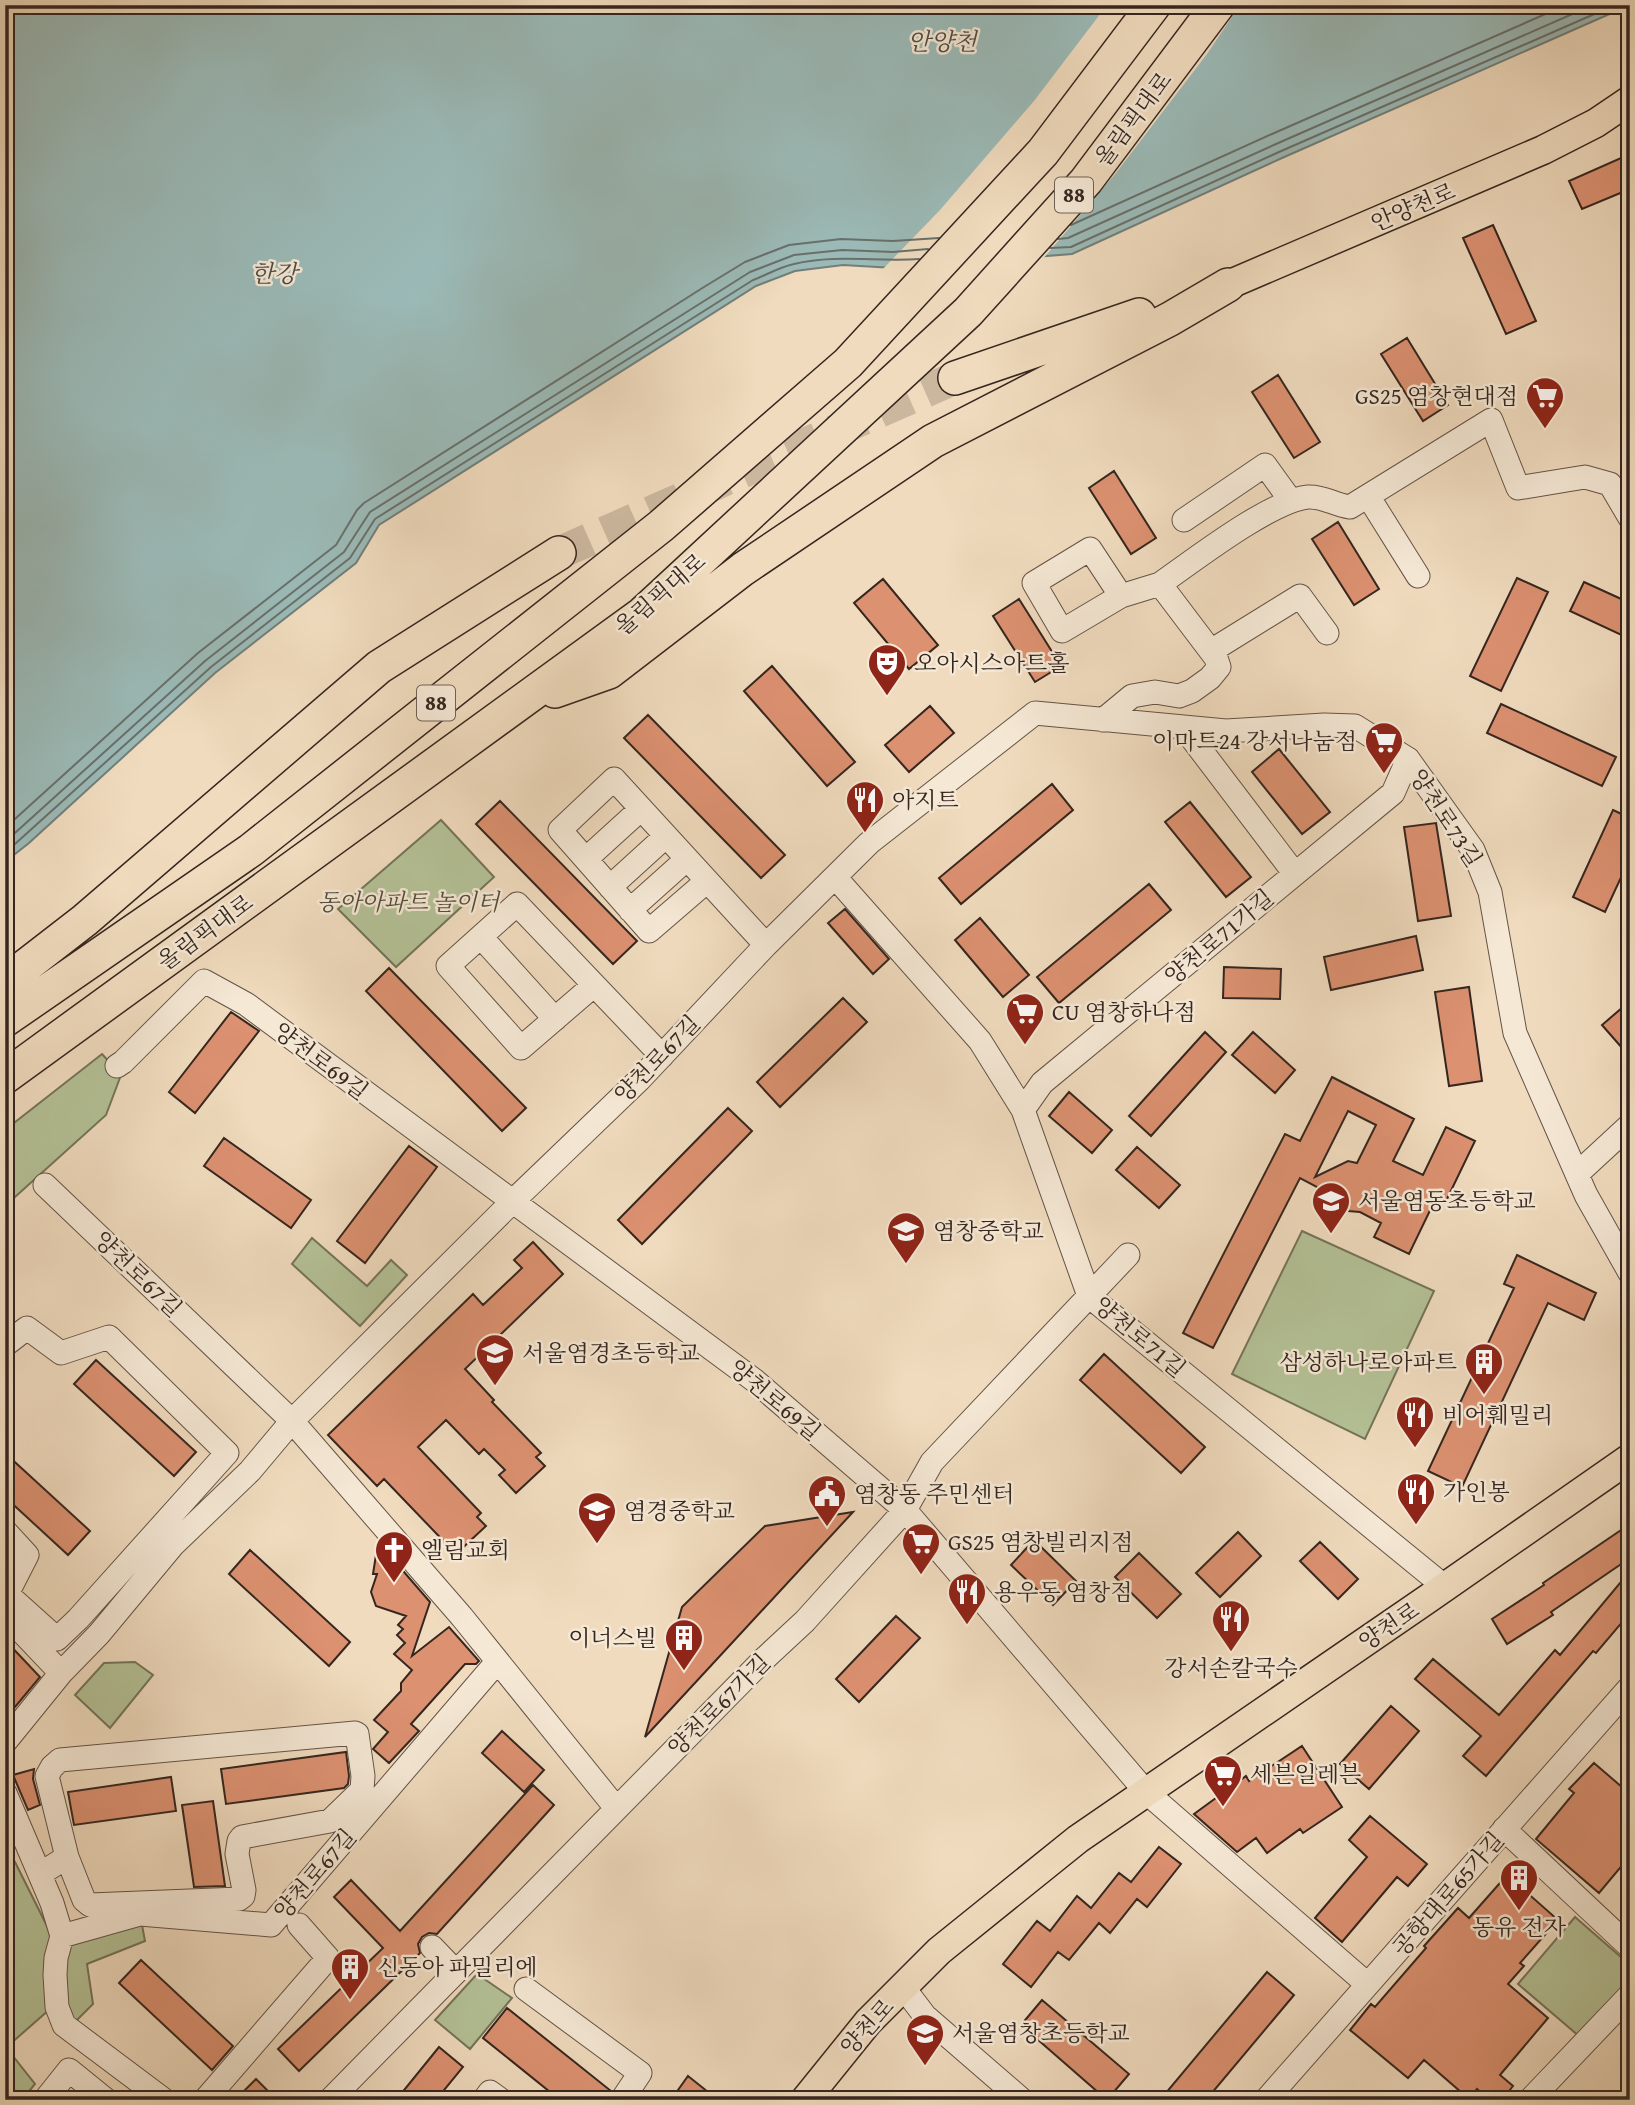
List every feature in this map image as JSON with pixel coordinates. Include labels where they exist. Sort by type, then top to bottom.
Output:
[{"type":"highway","name":"올림픽대로","points":[[5,1020],[251,850],[661,526],[848,363],[1042,152],[1154,5]]},
{"type":"highway","name":"올림픽대로","points":[[5,1077],[642,614],[968,312],[1086,181],[1218,5]]},
{"type":"highway","points":[[955,378],[1228,285]]},
{"type":"highway","points":[[522,703],[609,672],[743,569],[933,441],[1228,285]]},
{"type":"highway","points":[[5,982],[85,920],[379,667],[559,553]]},
{"type":"main road","name":"안양천로","points":[[1228,285],[1507,166],[1596,124],[1630,100]]},
{"type":"main road","name":"안양천로","points":[[1596,124],[1630,115]]},
{"type":"main road","name":"양천로","points":[[805,2100],[868,2022],[939,1951],[1078,1839],[1630,1458]]},
{"type":"street","points":[[1121,596],[1160,584],[1232,534],[1291,501],[1309,497],[1350,507],[1492,420],[1518,488],[1585,477],[1610,484],[1630,518]]},
{"type":"street","points":[[1184,520],[1265,466],[1291,501]]},
{"type":"street","points":[[1368,496],[1419,576]]},
{"type":"street","points":[[1103,720],[1132,696],[1155,692],[1179,696],[1192,691],[1210,678],[1219,667],[1211,652],[1160,584]]},
{"type":"street","points":[[1211,652],[1300,596],[1327,633]]},
{"type":"street","name":"양천로73길","points":[[1035,713],[1226,731],[1324,725],[1355,726],[1408,760],[1473,850],[1490,892],[1516,1033],[1586,1195],[1630,1273]]},
{"type":"street","name":"양천로67길","points":[[5,1742],[61,1673],[99,1634],[173,1545],[250,1471],[292,1421],[639,1080],[766,945],[869,843],[1035,713]]},
{"type":"street","points":[[1184,728],[1295,874]]},
{"type":"street","name":"양천로71가길","points":[[1023,1110],[1042,1083],[1392,793],[1408,760]]},
{"type":"street","points":[[707,881],[649,931],[560,830],[614,779],[766,945]]},
{"type":"street","points":[[586,859],[641,809]]},
{"type":"street","points":[[610,887],[666,836]]},
{"type":"street","points":[[630,910],[687,859]]},
{"type":"street","name":"양천로71길","points":[[835,877],[980,1041],[1023,1110],[1089,1296],[1445,1587]]},
{"type":"street","points":[[593,986],[521,1048],[448,966],[517,904],[662,1056]]},
{"type":"street","points":[[481,937],[555,1019]]},
{"type":"street","name":"양천로69길","points":[[117,1066],[204,981],[246,1004],[676,1320],[754,1380],[905,1510],[1146,1792]]},
{"type":"street","points":[[1577,1174],[1630,1125]]},
{"type":"street","name":"양천로67길","points":[[45,1185],[292,1421],[462,1616],[616,1808]]},
{"type":"street","name":"양천로67가길","points":[[330,2100],[616,1808],[805,1621],[905,1510],[932,1462],[1128,1255]]},
{"type":"street","points":[[5,1345],[27,1328],[61,1353],[109,1337],[227,1453],[250,1471]]},
{"type":"street","points":[[5,1531],[27,1555],[7,1594],[57,1639],[227,1453]]},
{"type":"street","points":[[5,1614],[61,1673]]},
{"type":"street","points":[[78,1619],[99,1634]]},
{"type":"street","name":"양천로67길","points":[[62,1936],[139,1914],[271,1925],[497,1662]]},
{"type":"street","name":"공항대로65가길","points":[[1266,2100],[1630,1687]]},
{"type":"street","points":[[357,1734],[363,1776],[362,1790],[330,1821],[242,1837],[237,1847],[244,1890],[239,1899],[90,1905],[84,1900],[67,1857],[47,1776],[60,1760],[357,1734]]},
{"type":"street","points":[[1146,1792],[1367,1984]]},
{"type":"street","points":[[5,1793],[52,1903],[62,1936],[55,1975],[57,2007],[64,2025],[164,2100]]},
{"type":"street","points":[[1504,1829],[1630,1947]]},
{"type":"street","points":[[40,1874],[67,1857]]},
{"type":"street","points":[[205,2100],[328,1958],[299,1925]]},
{"type":"street","points":[[432,1947],[455,1971]]},
{"type":"street","name":"양천로","points":[[903,1987],[925,2016],[1022,2100]]},
{"type":"street","points":[[526,1989],[640,2073],[622,2100]]},
{"type":"street","points":[[1530,2100],[1630,1995]]},
{"type":"street","points":[[45,2100],[69,2070],[107,2100]]},
{"type":"street","points":[[484,2100],[490,2092],[501,2100]]},
{"type":"green space","name":"동아아파트 놀이터","points":[[441,820],[494,877],[396,967],[338,909]]},
{"type":"green space","points":[[102,1054],[121,1075],[106,1115],[5,1206],[5,1130]]},
{"type":"green space","points":[[1302,1231],[1434,1291],[1365,1439],[1232,1374]]},
{"type":"green space","points":[[312,1238],[367,1286],[391,1260],[407,1275],[360,1326],[292,1264]]},
{"type":"green space","points":[[135,1662],[153,1675],[110,1728],[75,1695],[104,1663]]},
{"type":"green space","points":[[15,1862],[53,1938],[50,2009],[9,2045],[5,2040],[5,1866]]},
{"type":"green space","points":[[140,1914],[145,1941],[87,1964],[93,2004],[71,2026],[60,1975],[70,1944]]},
{"type":"green space","points":[[1575,1917],[1630,1965],[1630,1978],[1580,2037],[1518,1984]]},
{"type":"green space","points":[[477,1974],[512,1998],[470,2049],[435,2020]]},
{"type":"green space","points":[[5,2046],[35,2084],[22,2100],[5,2100]]},
{"type":"water","name":"한강","points":[[5,5],[1630,5],[1072,254],[894,268],[843,265],[795,271],[756,286],[379,525],[356,563],[215,673],[5,862]]},
{"type":"pier","points":[[1107,5],[1240,5],[1207,54],[1116,173],[1042,260],[881,271],[940,210],[1034,101]]},
{"type":"building","points":[[1630,154],[1630,189],[1582,209],[1569,181]]},
{"type":"building","points":[[1493,225],[1536,321],[1506,334],[1463,238]]},
{"type":"building","points":[[1407,338],[1448,405],[1423,421],[1381,354]]},
{"type":"building","points":[[1278,375],[1320,442],[1294,458],[1252,392]]},
{"type":"building","points":[[1114,471],[1156,538],[1131,554],[1089,488]]},
{"type":"building","points":[[1338,522],[1379,589],[1354,605],[1312,539]]},
{"type":"building","points":[[1517,578],[1548,592],[1501,691],[1470,676]]},
{"type":"building","points":[[883,579],[938,645],[909,669],[854,603]]},
{"type":"building","points":[[1584,582],[1630,603],[1630,639],[1570,611]]},
{"type":"building","points":[[1019,599],[1061,666],[1035,682],[993,616]]},
{"type":"building","points":[[772,666],[855,762],[827,786],[744,691]]},
{"type":"building","points":[[1501,704],[1616,757],[1602,786],[1487,733]]},
{"type":"building","points":[[930,706],[954,733],[909,772],[885,745]]},
{"type":"building","points":[[648,715],[785,855],[761,878],[624,738]]},
{"type":"building","points":[[1279,749],[1330,812],[1302,834],[1252,772]]},
{"type":"building","points":[[1052,784],[1073,810],[961,904],[939,878]]},
{"type":"building","points":[[500,801],[637,941],[613,964],[476,824]]},
{"type":"building","points":[[1190,802],[1251,877],[1226,897],[1165,822]]},
{"type":"building","points":[[1613,810],[1630,818],[1630,858],[1605,912],[1573,897]]},
{"type":"building","points":[[1436,823],[1451,916],[1418,921],[1404,827]]},
{"type":"building","points":[[1149,884],[1171,910],[1059,1003],[1037,977]]},
{"type":"building","points":[[845,909],[889,959],[873,974],[828,923]]},
{"type":"building","points":[[980,918],[1029,975],[1003,997],[955,940]]},
{"type":"building","points":[[1416,936],[1423,970],[1331,990],[1324,957]]},
{"type":"building","points":[[1224,967],[1281,969],[1280,999],[1223,998]]},
{"type":"building","points":[[389,968],[526,1108],[502,1131],[366,991]]},
{"type":"building","points":[[1469,987],[1482,1081],[1449,1086],[1435,992]]},
{"type":"building","points":[[843,998],[867,1022],[780,1107],[757,1082]]},
{"type":"building","points":[[1630,1001],[1630,1057],[1602,1025]]},
{"type":"building","points":[[231,1012],[259,1031],[195,1113],[169,1092]]},
{"type":"building","points":[[1205,1032],[1226,1052],[1151,1136],[1129,1116]]},
{"type":"building","points":[[1253,1032],[1295,1070],[1275,1093],[1232,1055]]},
{"type":"building","points":[[1332,1077],[1414,1119],[1393,1161],[1423,1175],[1446,1127],[1475,1141],[1446,1201],[1437,1196],[1409,1254],[1374,1237],[1381,1223],[1360,1212],[1335,1206],[1319,1188],[1300,1178],[1213,1348],[1183,1333],[1285,1134],[1300,1141]],"holes":[[[1348,1111],[1376,1125],[1357,1163],[1348,1161],[1315,1177]]]},
{"type":"building","points":[[1069,1092],[1112,1130],[1092,1153],[1049,1116]]},
{"type":"building","points":[[728,1108],[752,1131],[642,1244],[618,1220]]},
{"type":"building","points":[[224,1138],[311,1200],[291,1228],[204,1166]]},
{"type":"building","points":[[409,1146],[437,1167],[365,1263],[337,1241]]},
{"type":"building","points":[[1137,1147],[1180,1185],[1159,1208],[1116,1170]]},
{"type":"building","points":[[533,1242],[563,1274],[465,1369],[494,1400],[492,1402],[541,1453],[536,1457],[545,1466],[516,1493],[499,1475],[505,1470],[484,1449],[479,1454],[446,1420],[418,1447],[481,1513],[477,1517],[486,1526],[456,1554],[384,1479],[377,1486],[328,1435],[473,1294],[483,1305],[522,1268],[514,1260]]},
{"type":"building","name":"삼성하나로아파트","points":[[1517,1255],[1596,1293],[1584,1320],[1548,1303],[1462,1487],[1428,1471],[1514,1288],[1504,1284]]},
{"type":"building","points":[[1104,1354],[1205,1447],[1181,1473],[1080,1380]]},
{"type":"building","points":[[96,1360],[196,1452],[174,1476],[74,1384]]},
{"type":"building","points":[[5,1453],[90,1531],[68,1555],[5,1497]]},
{"type":"building","name":"이너스빌","points":[[853,1512],[645,1737],[682,1607],[765,1526]]},
{"type":"building","points":[[1630,1524],[1630,1558],[1551,1612],[1553,1615],[1507,1644],[1492,1619]]},
{"type":"building","points":[[1238,1532],[1261,1556],[1220,1597],[1196,1573]]},
{"type":"building","points":[[1034,1540],[1076,1581],[1053,1605],[1011,1565]]},
{"type":"building","points":[[378,1542],[430,1602],[412,1656],[449,1627],[479,1661],[476,1664],[465,1664],[411,1724],[419,1731],[389,1763],[373,1749],[388,1732],[374,1720],[401,1691],[401,1683],[412,1670],[394,1654],[405,1643],[397,1635],[403,1629],[398,1625],[406,1616],[376,1606],[371,1592],[377,1574],[373,1574]]},
{"type":"building","points":[[1320,1542],[1358,1579],[1338,1599],[1300,1561]]},
{"type":"building","points":[[250,1550],[350,1642],[329,1666],[229,1574]]},
{"type":"building","points":[[1139,1553],[1181,1594],[1157,1618],[1115,1577]]},
{"type":"building","points":[[1630,1571],[1630,1613],[1596,1653],[1593,1651],[1486,1776],[1463,1756],[1481,1736],[1415,1679],[1433,1659],[1499,1715],[1555,1650],[1560,1655]]},
{"type":"building","points":[[896,1616],[920,1638],[859,1702],[836,1679]]},
{"type":"building","points":[[5,1640],[40,1677],[5,1719]]},
{"type":"building","points":[[1391,1706],[1419,1731],[1369,1789],[1340,1764]]},
{"type":"building","points":[[502,1731],[544,1770],[524,1792],[482,1753]]},
{"type":"building","points":[[1302,1746],[1342,1807],[1303,1833],[1300,1829],[1267,1853],[1256,1838],[1237,1852],[1194,1814],[1246,1776],[1249,1781]]},
{"type":"building","points":[[346,1752],[349,1776],[348,1784],[344,1788],[226,1804],[221,1769]]},
{"type":"building","points":[[1594,1763],[1630,1794],[1630,1856],[1599,1893],[1536,1839],[1574,1793],[1569,1789]]},
{"type":"building","points":[[34,1769],[33,1779],[40,1805],[28,1810],[13,1775]]},
{"type":"building","points":[[171,1777],[176,1811],[74,1825],[68,1792]]},
{"type":"building","points":[[533,1785],[554,1805],[437,1934],[429,1933],[422,1937],[418,1944],[420,1953],[299,2071],[278,2049],[383,1948],[334,1897],[351,1880],[400,1931]]},
{"type":"building","points":[[213,1801],[225,1886],[194,1887],[182,1805]]},
{"type":"building","points":[[1370,1816],[1427,1864],[1408,1886],[1397,1877],[1342,1942],[1315,1918],[1367,1857],[1349,1840]]},
{"type":"building","points":[[1159,1847],[1181,1864],[1147,1907],[1137,1899],[1110,1933],[1099,1923],[1069,1960],[1058,1952],[1031,1987],[1003,1964],[1037,1921],[1050,1931],[1077,1896],[1091,1908],[1119,1873],[1131,1882]]},
{"type":"building","points":[[1507,1875],[1558,1920],[1520,1963],[1524,1966],[1508,1984],[1548,2018],[1500,2075],[1513,2086],[1502,2100],[1489,2100],[1477,2089],[1469,2099],[1424,2060],[1408,2078],[1350,2030],[1371,2004],[1375,2007],[1458,1908],[1469,1918]]},
{"type":"building","points":[[141,1960],[233,2046],[212,2070],[119,1983]]},
{"type":"building","points":[[1267,1972],[1294,1995],[1206,2100],[1160,2100]]},
{"type":"building","points":[[1042,2000],[1129,2074],[1107,2100],[1021,2025]]},
{"type":"building","points":[[507,2008],[611,2091],[608,2100],[560,2100],[483,2038]]},
{"type":"building","points":[[439,2047],[463,2067],[436,2100],[396,2100]]},
{"type":"building","points":[[688,2076],[718,2100],[671,2100]]},
{"type":"building","points":[[256,2079],[277,2100],[235,2100]]},
{"type":"tunnel","points":[[559,553],[955,378]]},
{"type":"place","name":"GS25 염창현대점","points":[[1545,430]]},
{"type":"place","name":"오아시스아트홀","points":[[887,697]]},
{"type":"place","name":"이마트24 강서나눔점","points":[[1384,775]]},
{"type":"place","name":"아지트","points":[[865,834]]},
{"type":"place","name":"CU 염창하나점","points":[[1025,1046]]},
{"type":"place","name":"서울염동초등학교","points":[[1331,1235]]},
{"type":"place","name":"염창중학교","points":[[906,1265]]},
{"type":"place","name":"서울염경초등학교","points":[[495,1387]]},
{"type":"place","name":"삼성하나로아파트","points":[[1484,1396]]},
{"type":"place","name":"비어훼밀리","points":[[1415,1449]]},
{"type":"place","name":"가인봉","points":[[1416,1526]]},
{"type":"place","name":"염창동 주민센터","points":[[827,1528]]},
{"type":"place","name":"염경중학교","points":[[597,1545]]},
{"type":"place","name":"GS25 염창빌리지점","points":[[921,1576]]},
{"type":"place","name":"엘림교회","points":[[394,1584]]},
{"type":"place","name":"용우동 염창점","points":[[967,1626]]},
{"type":"place","name":"강서손칼국수","points":[[1231,1653]]},
{"type":"place","name":"이너스빌","points":[[684,1672]]},
{"type":"place","name":"세븐일레븐","points":[[1223,1808]]},
{"type":"place","name":"동유 전자","points":[[1519,1912]]},
{"type":"place","name":"신동아 파밀리에","points":[[350,2001]]},
{"type":"place","name":"서울염창초등학교","points":[[925,2067]]},
{"type":"water label","name":"안양천","points":[[942,42]]}]
